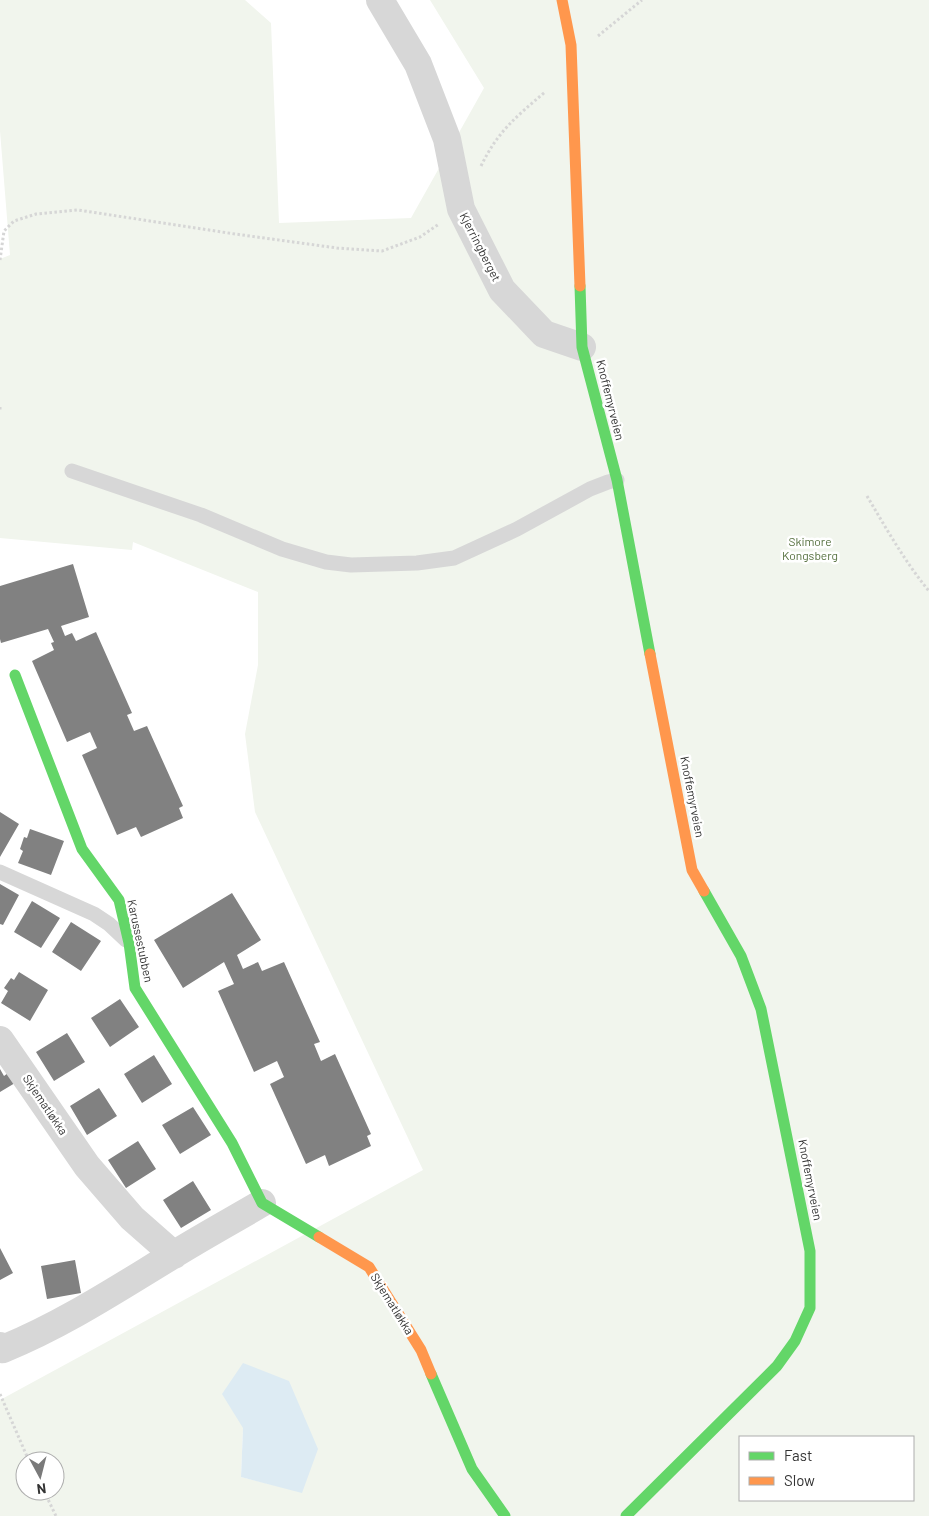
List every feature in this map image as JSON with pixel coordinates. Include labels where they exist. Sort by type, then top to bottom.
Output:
[{"type":"street","name":"Kjerringberget","points":[[380,0],[418,64],[447,139],[460,209],[502,290],[544,334],[582,347]]},
{"type":"street","name":"Knoffemyrveien","points":[[562,0],[572,45],[582,347],[617,480],[692,870],[741,956],[761,1009],[810,1251],[810,1308],[795,1341],[782,1360],[626,1516]]},
{"type":"street","name":"Karussestubben","points":[[15,675],[82,850],[119,900],[135,988],[232,1143],[262,1203]]},
{"type":"street","name":"Skjematløkka","points":[[0,1040],[86,1166],[132,1218],[174,1255]]},
{"type":"street","points":[[0,1346],[3,1349],[36,1335],[109,1295],[262,1203]]},
{"type":"street","name":"Skjematløkka","points":[[262,1203],[369,1267],[421,1350],[472,1469],[505,1516]]},
{"type":"lane","points":[[72,471],[201,515],[282,549],[326,562],[351,565],[418,562],[454,558],[517,529],[590,489],[617,480]]},
{"type":"lane","points":[[0,872],[94,914],[109,924],[128,943]]},
{"type":"path","points":[[572,54],[642,0]]},
{"type":"path","points":[[0,260],[4,231],[14,220],[36,214],[78,210],[282,241],[382,251],[420,237],[460,209],[490,147],[508,125],[549,89]]},
{"type":"path","points":[[867,496],[886,529],[929,591]]},
{"type":"path","points":[[0,1394],[25,1451]]},
{"type":"path","points":[[49,1501],[56,1516]]},
{"type":"green space","name":"Skimore Kongsberg","points":[[0,0],[245,0],[271,23],[279,223],[411,218],[484,88],[430,0],[929,0],[929,1516],[0,1516],[0,1400],[423,1170],[255,812],[245,734],[258,665],[258,592],[133,542],[132,550],[0,538],[0,259],[10,255],[0,131]],"holes":[[[243,1428],[302,1492],[241,1477]]]},
{"type":"shaded area","points":[[243,1363],[289,1381],[318,1449],[302,1493],[241,1477],[243,1428],[222,1394]]},
{"type":"building","points":[[73,564],[89,617],[61,626],[65,636],[72,633],[76,641],[96,632],[132,713],[127,715],[134,731],[147,726],[183,806],[179,808],[183,818],[141,837],[136,827],[117,835],[82,755],[97,748],[90,732],[67,742],[32,661],[54,650],[51,643],[54,642],[48,629],[1,643],[0,639],[0,586]]},
{"type":"building","points":[[0,812],[19,824],[0,857]]},
{"type":"building","points":[[30,829],[64,841],[51,875],[18,863],[23,851],[20,849],[24,837],[27,838]]},
{"type":"building","points":[[0,884],[19,895],[3,925],[0,924]]},
{"type":"building","points":[[232,893],[261,940],[237,955],[243,969],[258,962],[262,971],[284,962],[320,1042],[314,1044],[321,1061],[335,1054],[371,1134],[367,1136],[371,1146],[329,1166],[325,1155],[306,1164],[270,1084],[284,1077],[277,1061],[254,1072],[218,991],[234,984],[224,962],[183,988],[154,940]]},
{"type":"building","points":[[32,901],[60,918],[41,948],[14,932]]},
{"type":"building","points":[[71,922],[101,941],[81,971],[52,952]]},
{"type":"building","points":[[19,972],[48,990],[30,1021],[1,1003],[8,991],[4,988],[11,978],[14,980]]},
{"type":"building","points":[[120,999],[139,1027],[110,1047],[91,1018]]},
{"type":"building","points":[[67,1033],[85,1062],[54,1081],[36,1052]]},
{"type":"building","points":[[154,1055],[172,1084],[142,1103],[124,1074]]},
{"type":"building","points":[[0,1069],[4,1076],[8,1073],[15,1083],[0,1092]]},
{"type":"building","points":[[99,1088],[117,1116],[87,1135],[70,1106]]},
{"type":"building","points":[[193,1107],[211,1135],[180,1154],[162,1125]]},
{"type":"building","points":[[138,1141],[156,1169],[126,1188],[108,1160]]},
{"type":"building","points":[[193,1181],[211,1210],[181,1228],[163,1200]]},
{"type":"building","points":[[0,1248],[13,1273],[0,1280]]},
{"type":"building","points":[[75,1260],[81,1293],[47,1299],[41,1266]]},
{"type":"traffic: fast","points":[[580,286],[582,347],[617,480],[650,654]]},
{"type":"traffic: fast","points":[[15,675],[82,849],[119,900],[129,943],[135,988],[232,1143],[262,1203],[319,1237]]},
{"type":"traffic: fast","points":[[626,1516],[777,1366],[795,1341],[810,1308],[810,1251],[761,1009],[741,956],[704,891]]},
{"type":"traffic: fast","points":[[431,1374],[472,1469],[505,1516]]},
{"type":"traffic: slow","points":[[562,0],[571,45],[580,286]]},
{"type":"traffic: slow","points":[[650,654],[692,870],[704,891]]},
{"type":"traffic: slow","points":[[319,1237],[369,1267],[421,1350],[431,1374]]}]
